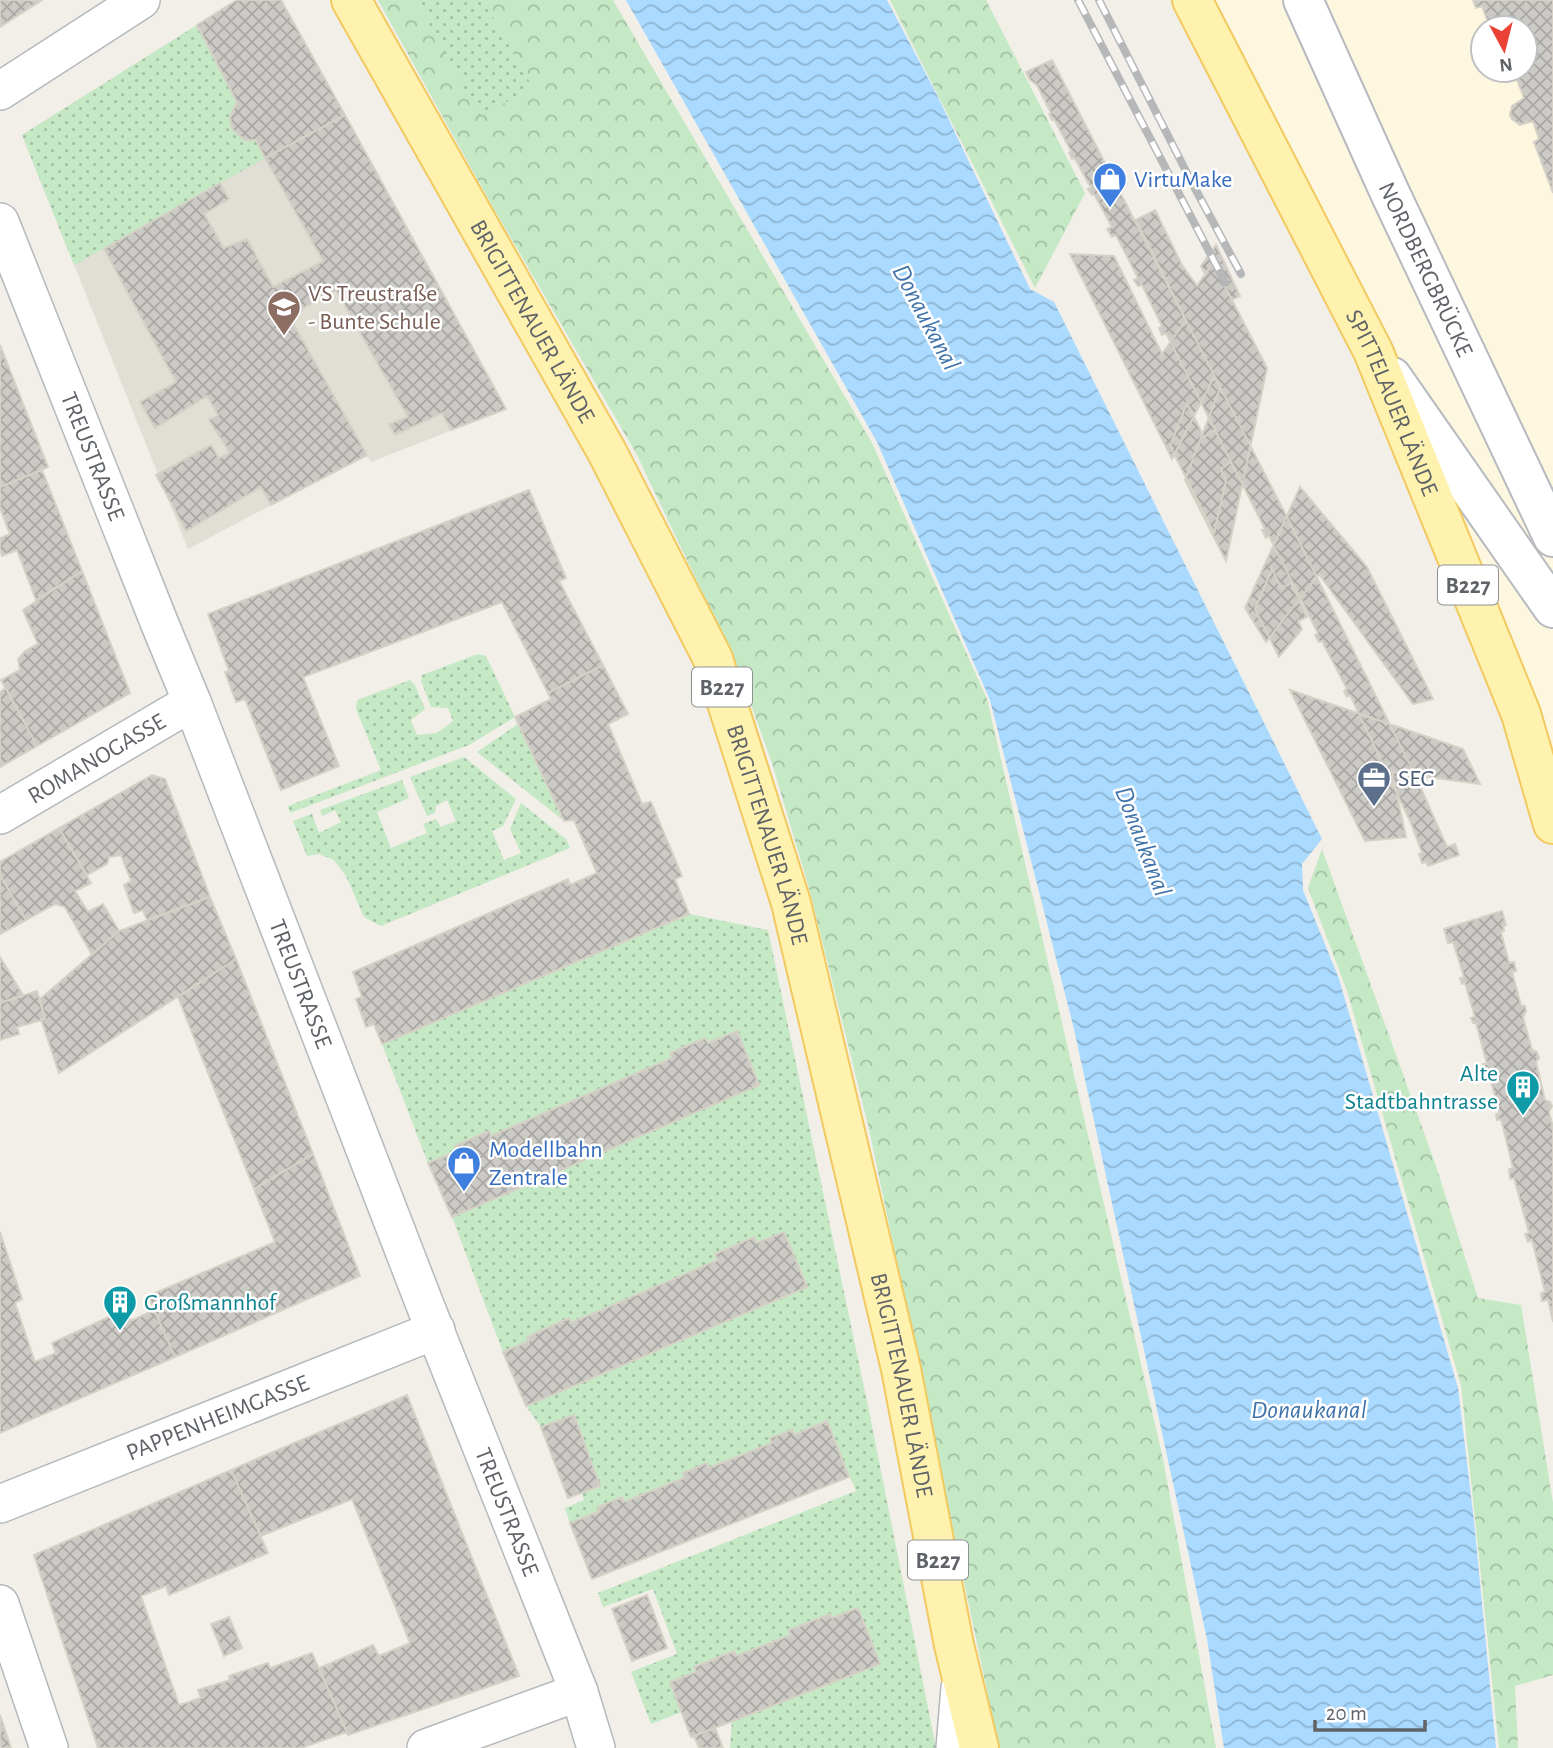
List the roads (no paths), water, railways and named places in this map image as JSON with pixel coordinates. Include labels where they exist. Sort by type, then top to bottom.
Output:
[{"type":"main road","name":"BRIGITTENAUER LÄNDE","points":[[351,0],[607,452],[713,659],[791,903],[901,1369],[961,1677],[979,1748]]},
{"type":"main road","name":"SPITTELAUER LÄNDE","points":[[1192,0],[1373,351],[1521,714],[1553,824]]},
{"type":"main road","name":"NORDBERGBRÜCKE","points":[[1303,0],[1390,193],[1553,537]]},
{"type":"main road","points":[[1373,351],[1553,608]]},
{"type":"street","points":[[0,91],[141,0]]},
{"type":"street","name":"TREUSTRASSE","points":[[0,222],[192,702],[579,1692],[596,1748]]},
{"type":"street","name":"ROMANOGASSE","points":[[0,815],[192,702]]},
{"type":"street","name":"PAPPENHEIMGASSE","points":[[0,1504],[436,1330]]},
{"type":"street","points":[[0,1604],[49,1748]]},
{"type":"street","points":[[955,1748],[961,1677]]},
{"type":"street","points":[[425,1748],[579,1692]]},
{"type":"water","name":"Donaukanal","points":[[626,0],[887,0],[937,95],[1030,289],[1054,302],[1322,839],[1302,864],[1303,890],[1339,979],[1458,1388],[1496,1748],[1224,1748],[1207,1639],[1074,1029],[990,700],[877,442]]},
{"type":"railway","points":[[1078,0],[1225,282]]},
{"type":"railway","points":[[1099,0],[1241,274]]},
{"type":"place","name":"VirtuMake","points":[[1110,209]]},
{"type":"place","name":"VS Treustraße - Bunte Schule","points":[[284,337]]},
{"type":"place","name":"SEG","points":[[1374,808]]},
{"type":"place","name":"Alte Stadtbahntrasse","points":[[1523,1117]]},
{"type":"place","name":"Modellbahn Zentrale","points":[[464,1193]]},
{"type":"place","name":"Großmannhof","points":[[120,1332]]}]
